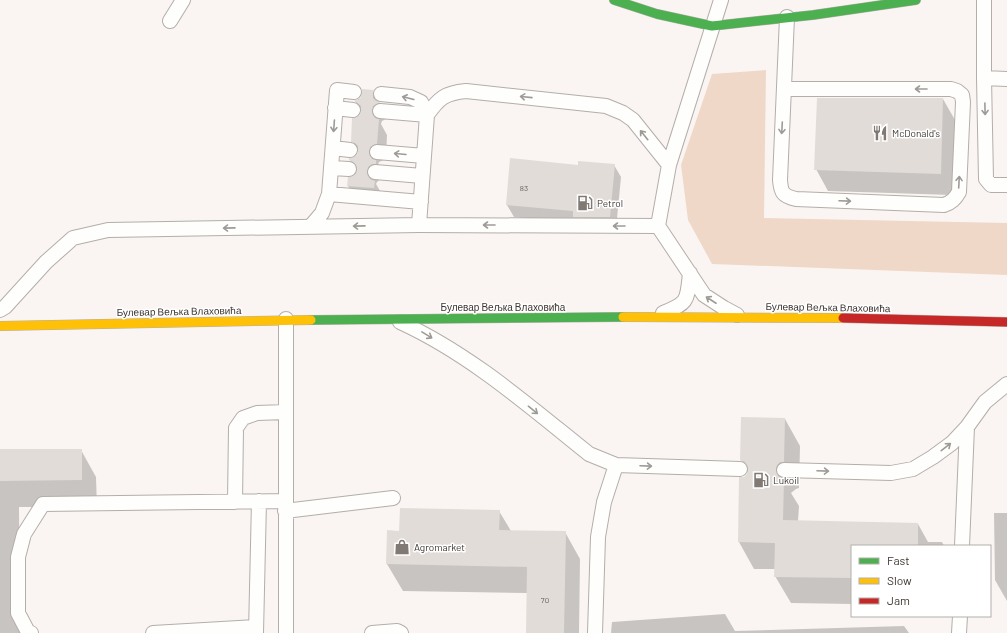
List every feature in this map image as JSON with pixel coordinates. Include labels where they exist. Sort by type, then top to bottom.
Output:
[{"type":"main road","points":[[614,0],[657,14],[712,26],[813,15],[876,3],[916,0]]},
{"type":"main road","name":"Булевар Вељка Влаховића","points":[[0,326],[392,318],[741,317],[1007,322]]},
{"type":"lane","points":[[170,21],[183,0]]},
{"type":"lane","points":[[721,0],[669,165],[658,226],[704,295],[741,317]]},
{"type":"lane","points":[[984,0],[986,179],[991,185],[1007,185]]},
{"type":"lane","points":[[784,89],[950,89],[957,91],[962,95],[963,102],[959,192],[956,198],[952,202],[944,205],[796,199],[787,197],[781,191],[780,180],[787,17]]},
{"type":"lane","points":[[984,78],[1007,79]]},
{"type":"lane","points":[[311,226],[322,213],[329,194],[337,90],[354,92]]},
{"type":"lane","points":[[419,225],[427,115],[434,104],[452,92],[466,91],[606,106],[623,113],[633,120],[669,165]]},
{"type":"lane","points":[[381,94],[410,97],[421,102],[427,115]]},
{"type":"lane","points":[[335,108],[353,110]]},
{"type":"lane","points":[[380,112],[427,115]]},
{"type":"lane","points":[[333,148],[350,150]]},
{"type":"lane","points":[[377,152],[424,156]]},
{"type":"lane","points":[[332,168],[349,170]]},
{"type":"lane","points":[[375,172],[422,176]]},
{"type":"lane","points":[[329,194],[420,202]]},
{"type":"lane","points":[[0,310],[5,307],[46,262],[73,238],[108,230],[419,225],[658,226]]},
{"type":"lane","points":[[655,317],[679,307],[688,296],[690,274]]},
{"type":"lane","points":[[392,318],[422,332],[491,376],[589,454],[616,465],[740,468]]},
{"type":"lane","points":[[286,319],[286,633]]},
{"type":"lane","points":[[784,470],[891,473],[913,469],[952,443],[986,402],[1007,384]]},
{"type":"lane","points":[[234,502],[236,428],[243,418],[256,413],[286,412]]},
{"type":"lane","points":[[962,545],[967,426]]},
{"type":"lane","points":[[595,633],[598,536],[604,502],[616,465]]},
{"type":"lane","points":[[31,633],[28,632],[18,613],[18,557],[24,534],[43,504],[259,501],[286,506],[393,498]]},
{"type":"lane","points":[[153,633],[256,630],[259,501]]},
{"type":"lane","points":[[959,633],[960,617]]},
{"type":"lane","points":[[372,633],[401,633]]},
{"type":"shaded area","points":[[766,70],[764,218],[1007,223],[1007,275],[712,264],[688,220],[681,165],[712,74]]},
{"type":"building","points":[[362,89],[374,90],[373,98],[376,101],[381,102],[373,106],[372,111],[375,118],[379,119],[377,144],[370,147],[369,152],[372,159],[376,160],[376,164],[372,164],[368,167],[367,172],[370,179],[375,181],[374,188],[347,186],[348,177],[353,176],[357,170],[356,165],[349,160],[349,158],[357,155],[358,151],[358,146],[351,142],[352,118],[360,115],[361,106],[354,100],[358,100],[361,97]]},
{"type":"building","points":[[817,98],[943,98],[941,174],[814,170]]},
{"type":"building","points":[[510,158],[578,165],[578,161],[615,164],[610,217],[573,217],[573,211],[506,205]]},
{"type":"building","points":[[741,417],[785,418],[784,462],[780,462],[777,465],[776,470],[779,477],[784,479],[783,520],[918,523],[918,545],[851,545],[851,578],[774,577],[775,543],[738,542],[739,477],[744,477],[747,474],[748,469],[745,462],[740,460]]},
{"type":"building","points":[[0,449],[82,449],[82,480],[0,481]]},
{"type":"building","points":[[400,508],[500,510],[499,530],[566,531],[564,633],[526,633],[527,567],[386,564],[387,530],[399,531]]},
{"type":"traffic: fast","points":[[614,0],[657,14],[712,26],[813,15],[916,0]]},
{"type":"traffic: fast","points":[[311,320],[623,317]]},
{"type":"traffic: slow","points":[[623,317],[843,318]]},
{"type":"traffic: slow","points":[[0,326],[311,320]]},
{"type":"traffic: jam","points":[[843,318],[1007,322]]},
{"type":"place","name":"McDonald's","points":[[880,133]]},
{"type":"place","name":"Petrol","points":[[585,203]]},
{"type":"place","name":"Lukoil","points":[[761,480]]},
{"type":"place","name":"Agromarket","points":[[402,547]]}]
